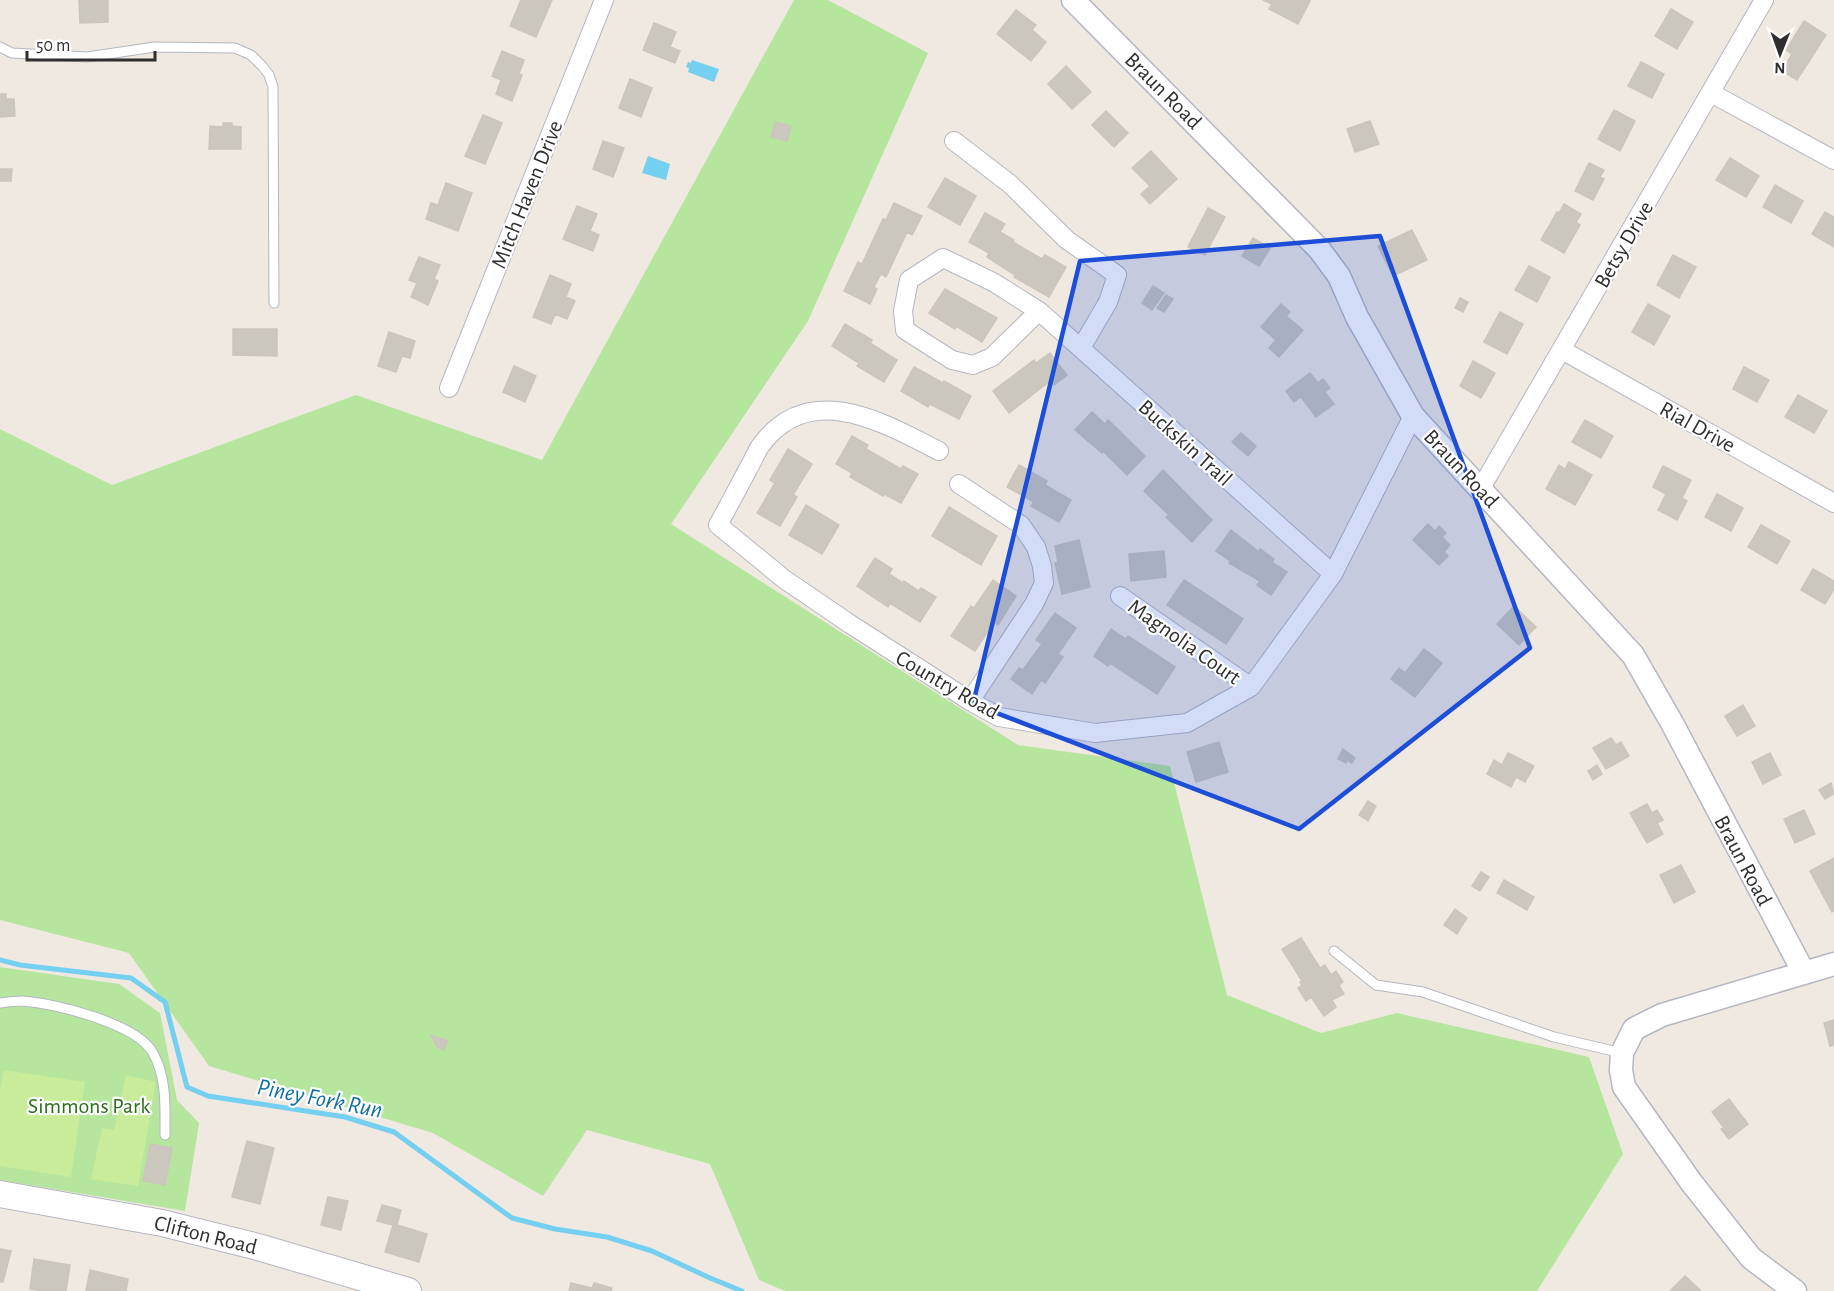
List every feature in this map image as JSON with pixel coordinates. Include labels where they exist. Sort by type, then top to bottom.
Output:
[{"type":"main road","name":"Clifton Road","points":[[0,1194],[162,1222],[258,1247],[408,1291]]},
{"type":"street","name":"Mitch Haven Drive","points":[[449,387],[604,0]]},
{"type":"street","name":"Braun Road","points":[[1073,0],[1319,249],[1339,276],[1357,317],[1413,416],[1633,655],[1672,723],[1804,973]]},
{"type":"street","name":"Betsy Drive","points":[[1481,488],[1764,0]]},
{"type":"street","points":[[1711,93],[1834,160]]},
{"type":"street","points":[[954,141],[1010,183],[1067,240],[1116,275],[1108,302],[1081,348]]},
{"type":"street","name":"Buckskin Trail","points":[[1039,311],[992,357],[973,365],[952,360],[906,330],[903,311],[909,280],[943,258],[993,282],[1039,311],[1333,574]]},
{"type":"street","name":"Rial Drive","points":[[1562,350],[1834,503]]},
{"type":"street","name":"Country Road","points":[[939,451],[880,422],[848,411],[817,411],[789,419],[761,445],[718,525],[784,579],[850,624],[999,717],[1095,733],[1187,723],[1251,687],[1333,574],[1413,416]]},
{"type":"street","points":[[959,484],[1021,525],[1036,547],[1044,583],[1034,604],[970,701]]},
{"type":"street","name":"Magnolia Court","points":[[1120,596],[1251,687]]},
{"type":"street","points":[[1795,1291],[1751,1258],[1691,1182],[1624,1087],[1621,1070],[1622,1053],[1634,1029],[1662,1015],[1834,964]]},
{"type":"lane","points":[[0,47],[12,53],[87,57],[155,47],[235,48],[251,55],[269,75],[273,87],[274,303]]},
{"type":"lane","points":[[1334,951],[1376,985],[1423,992],[1554,1037],[1622,1053]]},
{"type":"lane","points":[[0,1003],[21,1001],[48,1004],[80,1012],[135,1035],[152,1051],[163,1077],[165,1135]]},
{"type":"highlighted area","points":[[1380,236],[1530,648],[1299,829],[973,704],[1080,261]]},
{"type":"green space","points":[[794,0],[828,0],[928,53],[808,321],[671,524],[1018,745],[1170,766],[1227,995],[1321,1033],[1397,1013],[1589,1057],[1623,1154],[1537,1291],[785,1291],[759,1280],[710,1164],[587,1130],[543,1196],[433,1133],[209,1066],[129,953],[0,920],[0,429],[112,485],[356,395],[542,460]]},
{"type":"green space","name":"Simmons Park","points":[[0,967],[119,984],[160,1013],[177,1100],[199,1123],[185,1211],[0,1180]]},
{"type":"green space","points":[[4,1070],[85,1082],[71,1177],[0,1166],[0,1090]]},
{"type":"green space","points":[[126,1075],[156,1082],[138,1186],[91,1179],[102,1128],[114,1130]]},
{"type":"water","points":[[692,60],[719,69],[714,82],[688,72],[689,68],[686,67]]},
{"type":"water","points":[[648,156],[670,164],[666,180],[642,173]]},
{"type":"building","points":[[79,0],[108,0],[108,22],[80,23]]},
{"type":"building","points":[[521,0],[552,0],[536,37],[510,26]]},
{"type":"building","points":[[1263,0],[1310,1],[1298,24],[1269,9],[1272,4]]},
{"type":"building","points":[[1671,9],[1693,22],[1677,49],[1655,36]]},
{"type":"building","points":[[1016,10],[1036,25],[1032,30],[1046,42],[1031,61],[997,34]]},
{"type":"building","points":[[1804,21],[1826,35],[1797,80],[1782,71],[1792,54],[1786,50]]},
{"type":"building","points":[[654,23],[676,32],[670,47],[680,51],[675,63],[643,50]]},
{"type":"building","points":[[502,51],[524,60],[519,74],[522,75],[512,101],[496,94],[501,80],[492,76]]},
{"type":"building","points":[[1641,62],[1664,74],[1652,98],[1628,86]]},
{"type":"building","points":[[1066,66],[1091,92],[1072,109],[1048,84]]},
{"type":"building","points":[[630,79],[652,88],[641,117],[619,108]]},
{"type":"building","points":[[0,94],[6,94],[6,99],[14,99],[15,116],[0,117]]},
{"type":"building","points":[[1614,110],[1635,121],[1620,151],[1598,139]]},
{"type":"building","points":[[1106,111],[1128,133],[1114,147],[1092,125]]},
{"type":"building","points":[[483,115],[502,123],[485,164],[465,156]]},
{"type":"building","points":[[1370,121],[1379,144],[1355,152],[1347,129]]},
{"type":"building","points":[[775,122],[791,126],[787,141],[771,137]]},
{"type":"building","points":[[223,123],[232,123],[232,126],[241,127],[241,149],[209,149],[210,126],[223,127]]},
{"type":"building","points":[[603,141],[624,148],[613,177],[593,169]]},
{"type":"building","points":[[1151,151],[1177,179],[1150,204],[1141,194],[1150,186],[1132,168]]},
{"type":"building","points":[[1730,158],[1759,176],[1746,197],[1716,180]]},
{"type":"building","points":[[1589,163],[1604,170],[1600,177],[1604,179],[1593,200],[1575,191]]},
{"type":"building","points":[[0,169],[12,169],[11,181],[0,181]]},
{"type":"building","points":[[945,178],[976,196],[960,225],[928,207]]},
{"type":"building","points":[[446,183],[472,193],[458,231],[426,219],[431,203],[438,205]]},
{"type":"building","points":[[1775,185],[1803,201],[1791,223],[1763,207]]},
{"type":"building","points":[[894,203],[922,216],[912,235],[907,232],[886,277],[881,274],[874,287],[877,289],[870,304],[844,291],[858,262],[862,264],[883,219],[886,220]]},
{"type":"building","points":[[1564,204],[1581,214],[1576,222],[1580,225],[1564,253],[1541,240]]},
{"type":"building","points":[[577,206],[597,214],[590,231],[599,235],[593,251],[563,239]]},
{"type":"building","points":[[1208,208],[1225,217],[1205,255],[1188,247]]},
{"type":"building","points":[[1825,212],[1834,217],[1834,247],[1812,234]]},
{"type":"building","points":[[985,213],[1005,224],[1000,232],[1014,240],[1013,242],[1042,259],[1045,255],[1066,267],[1049,297],[1014,277],[1015,275],[987,257],[989,253],[969,242]]},
{"type":"building","points":[[1412,230],[1427,260],[1393,276],[1378,246]]},
{"type":"building","points":[[1253,238],[1270,248],[1259,266],[1242,256]]},
{"type":"building","points":[[1673,255],[1696,267],[1679,298],[1657,285]]},
{"type":"building","points":[[419,257],[440,265],[434,279],[438,281],[428,305],[411,297],[417,283],[409,280]]},
{"type":"building","points":[[1529,266],[1550,277],[1537,302],[1515,290]]},
{"type":"building","points":[[550,275],[571,284],[566,297],[575,301],[567,319],[555,314],[551,324],[533,317]]},
{"type":"building","points":[[1153,286],[1164,293],[1152,310],[1142,303]]},
{"type":"building","points":[[945,289],[997,318],[982,342],[929,313]]},
{"type":"building","points":[[1166,295],[1173,299],[1164,312],[1157,308]]},
{"type":"building","points":[[1460,298],[1468,302],[1463,312],[1455,308]]},
{"type":"building","points":[[1281,304],[1290,312],[1286,316],[1303,330],[1279,357],[1269,348],[1276,340],[1261,327]]},
{"type":"building","points":[[1648,304],[1670,316],[1654,345],[1632,332]]},
{"type":"building","points":[[1500,312],[1523,324],[1507,354],[1484,342]]},
{"type":"building","points":[[845,324],[872,340],[870,343],[897,360],[884,382],[857,366],[859,363],[832,346]]},
{"type":"building","points":[[233,329],[277,329],[277,356],[233,355]]},
{"type":"building","points":[[389,332],[415,341],[410,358],[402,356],[396,372],[378,366]]},
{"type":"building","points":[[1050,353],[1067,375],[1054,385],[1050,381],[1009,413],[993,391],[1034,360],[1036,363]]},
{"type":"building","points":[[1473,361],[1495,373],[1481,398],[1460,386]]},
{"type":"building","points":[[514,366],[536,376],[525,402],[503,392]]},
{"type":"building","points":[[914,367],[971,396],[959,419],[930,404],[928,407],[901,391]]},
{"type":"building","points":[[1744,367],[1769,380],[1757,402],[1733,389]]},
{"type":"building","points":[[1310,373],[1318,383],[1323,379],[1330,388],[1325,392],[1334,404],[1316,417],[1301,397],[1294,402],[1286,391]]},
{"type":"building","points":[[1798,395],[1827,411],[1814,433],[1785,417]]},
{"type":"building","points":[[1092,412],[1105,424],[1108,420],[1145,456],[1127,475],[1103,451],[1102,453],[1075,430]]},
{"type":"building","points":[[1585,420],[1613,436],[1601,458],[1572,442]]},
{"type":"building","points":[[1241,433],[1256,446],[1248,456],[1232,442]]},
{"type":"building","points":[[852,436],[868,445],[866,449],[901,469],[903,466],[918,474],[901,503],[884,494],[883,496],[850,477],[852,473],[836,464]]},
{"type":"building","points":[[788,449],[812,464],[793,495],[797,497],[780,526],[757,513],[775,483],[770,480]]},
{"type":"building","points":[[1569,462],[1592,475],[1575,505],[1546,489],[1559,465],[1565,469]]},
{"type":"building","points":[[1019,465],[1047,481],[1045,485],[1071,500],[1059,522],[1031,506],[1034,502],[1007,487]]},
{"type":"building","points":[[1663,466],[1691,480],[1682,498],[1687,501],[1677,520],[1658,510],[1666,494],[1653,487]]},
{"type":"building","points":[[1163,470],[1212,520],[1192,542],[1144,491]]},
{"type":"building","points":[[1717,494],[1743,508],[1731,531],[1705,517]]},
{"type":"building","points":[[806,505],[839,525],[822,554],[789,535]]},
{"type":"building","points":[[949,507],[997,536],[981,565],[932,536]]},
{"type":"building","points":[[1428,524],[1435,531],[1439,526],[1446,533],[1442,537],[1450,545],[1444,552],[1448,556],[1439,565],[1413,540]]},
{"type":"building","points":[[1761,525],[1790,541],[1777,564],[1748,547]]},
{"type":"building","points":[[1231,530],[1259,552],[1260,549],[1274,559],[1272,562],[1287,572],[1271,595],[1257,585],[1260,581],[1229,563],[1230,561],[1216,551]]},
{"type":"building","points":[[1079,540],[1090,587],[1062,594],[1055,563],[1058,562],[1055,546]]},
{"type":"building","points":[[1164,551],[1166,577],[1131,581],[1129,554]]},
{"type":"building","points":[[875,558],[892,569],[889,574],[903,583],[904,581],[919,591],[921,588],[936,597],[920,622],[890,603],[888,607],[857,586]]},
{"type":"building","points":[[1813,569],[1834,581],[1834,589],[1825,604],[1801,590]]},
{"type":"building","points":[[993,580],[1016,596],[998,625],[994,622],[975,651],[951,636],[971,606],[974,608]]},
{"type":"building","points":[[1184,580],[1243,619],[1226,644],[1167,605]]},
{"type":"building","points":[[1514,606],[1536,627],[1519,645],[1497,624]]},
{"type":"building","points":[[1055,613],[1076,628],[1058,654],[1063,657],[1045,683],[1041,680],[1032,694],[1011,679],[1019,668],[1023,670],[1042,644],[1036,640]]},
{"type":"building","points":[[1111,629],[1126,639],[1128,636],[1175,667],[1157,694],[1110,663],[1108,666],[1094,656]]},
{"type":"building","points":[[1424,649],[1442,663],[1415,697],[1391,679],[1399,668],[1405,673]]},
{"type":"building","points":[[1743,705],[1755,726],[1737,736],[1725,716]]},
{"type":"building","points":[[1611,738],[1616,745],[1621,742],[1629,756],[1606,769],[1593,748]]},
{"type":"building","points":[[1219,742],[1228,772],[1196,782],[1187,752]]},
{"type":"building","points":[[1343,749],[1355,758],[1352,763],[1338,759]]},
{"type":"building","points":[[1508,753],[1534,766],[1525,782],[1516,777],[1511,787],[1487,774],[1494,760],[1502,765]]},
{"type":"building","points":[[1770,753],[1781,775],[1763,784],[1752,762]]},
{"type":"building","points":[[1597,765],[1602,774],[1593,780],[1588,771]]},
{"type":"building","points":[[1831,783],[1834,794],[1825,799],[1819,790]]},
{"type":"building","points":[[1368,801],[1376,806],[1368,821],[1359,815]]},
{"type":"building","points":[[1647,804],[1652,813],[1657,810],[1663,820],[1657,823],[1663,834],[1647,843],[1630,813]]},
{"type":"building","points":[[1804,810],[1815,834],[1795,843],[1784,819]]},
{"type":"building","points":[[1834,858],[1834,911],[1832,912],[1810,871]]},
{"type":"building","points":[[1681,865],[1695,892],[1674,903],[1660,875]]},
{"type":"building","points":[[1481,872],[1489,877],[1480,891],[1472,886]]},
{"type":"building","points":[[1504,880],[1534,897],[1527,910],[1497,893]]},
{"type":"building","points":[[1455,909],[1467,918],[1457,934],[1444,925]]},
{"type":"building","points":[[1301,938],[1320,968],[1325,965],[1331,975],[1336,971],[1343,982],[1339,985],[1344,994],[1332,1000],[1336,1007],[1324,1016],[1311,997],[1306,1001],[1298,988],[1302,985],[1300,982],[1302,981],[1282,949]]},
{"type":"building","points":[[1834,1020],[1834,1045],[1830,1046],[1824,1023]]},
{"type":"building","points":[[431,1035],[448,1041],[444,1050],[437,1047]]},
{"type":"building","points":[[1729,1099],[1748,1124],[1729,1139],[1712,1112]]},
{"type":"building","points":[[247,1141],[274,1148],[260,1204],[232,1197]]},
{"type":"building","points":[[150,1144],[172,1148],[165,1185],[143,1181]]},
{"type":"building","points":[[328,1197],[348,1201],[341,1230],[321,1225]]},
{"type":"building","points":[[382,1205],[401,1210],[397,1225],[427,1234],[419,1262],[385,1252],[393,1225],[377,1221]]},
{"type":"building","points":[[0,1249],[11,1251],[3,1282],[0,1282]]},
{"type":"building","points":[[34,1259],[70,1265],[66,1291],[30,1289]]},
{"type":"building","points":[[90,1270],[128,1279],[126,1291],[86,1291]]},
{"type":"building","points":[[1685,1276],[1701,1291],[1670,1291]]},
{"type":"building","points":[[571,1283],[592,1288],[594,1283],[612,1288],[611,1291],[569,1291]]},
{"type":"waterway","name":"Piney Fork Run","points":[[0,960],[20,965],[131,978],[165,1002],[187,1087],[208,1096],[345,1117],[394,1132],[512,1218],[555,1229],[607,1237],[652,1251],[742,1291]]}]
